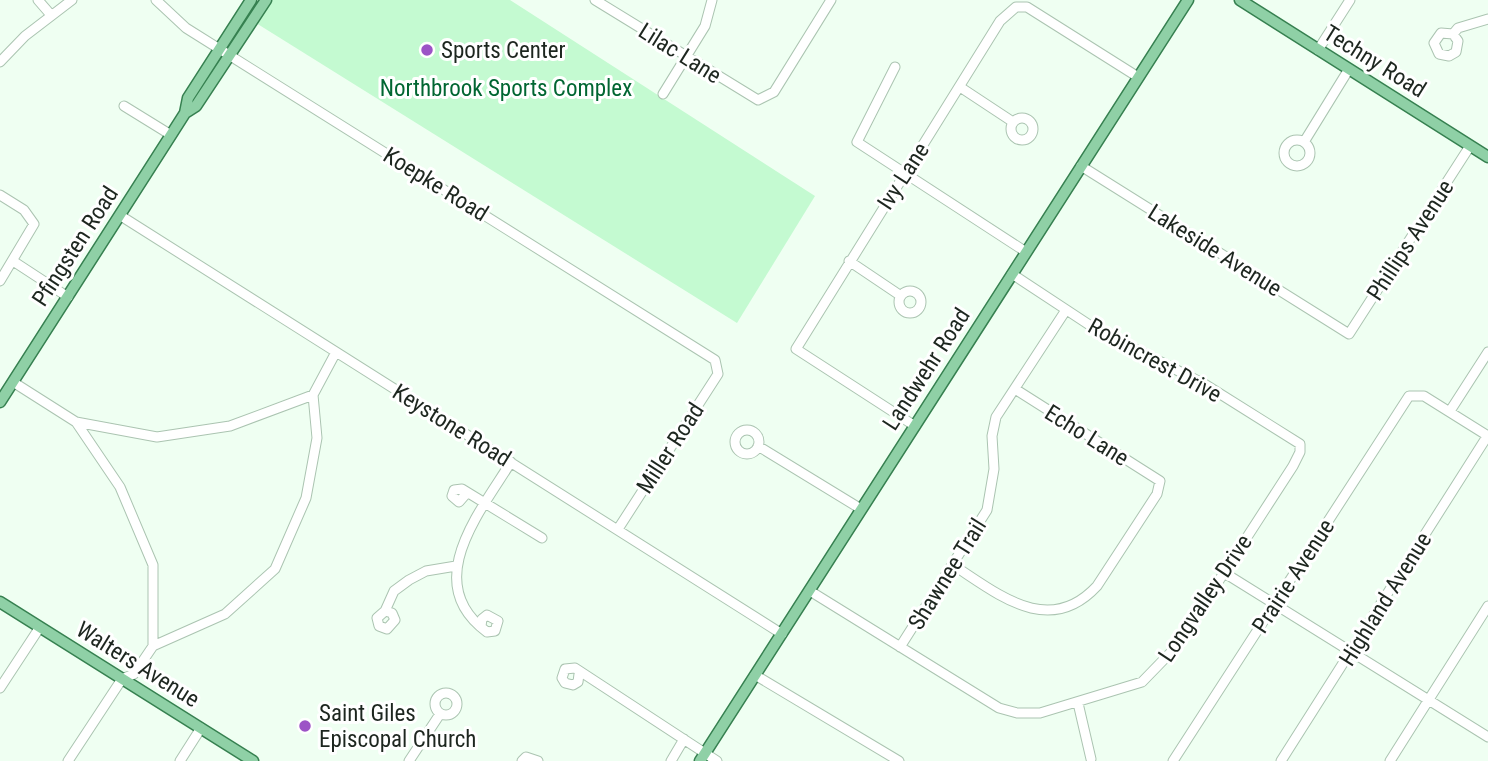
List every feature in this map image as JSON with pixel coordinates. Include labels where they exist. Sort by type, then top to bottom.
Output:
[{"type":"main road","name":"Landwehr Road","points":[[702,757],[1188,0]]},
{"type":"main road","name":"Techny Road","points":[[1240,0],[1488,157]]},
{"type":"main road","name":"Pfingsten Road","points":[[0,402],[172,135],[185,113],[188,98],[251,1]]},
{"type":"main road","points":[[251,1],[263,4]]},
{"type":"main road","name":"Pfingsten Road","points":[[185,113],[196,106],[263,4]]},
{"type":"main road","name":"Walters Avenue","points":[[0,602],[253,761]]},
{"type":"street","points":[[38,0],[51,15]]},
{"type":"street","points":[[0,62],[25,36],[72,0]]},
{"type":"street","name":"Koepke Road","points":[[156,0],[186,28],[639,311],[718,365]]},
{"type":"street","name":"Lilac Lane","points":[[595,0],[608,3],[687,57],[758,100],[766,99],[774,92],[831,0]]},
{"type":"street","points":[[663,94],[705,26],[712,0]]},
{"type":"street","points":[[1318,50],[1350,0]]},
{"type":"street","name":"Ivy Lane","points":[[915,426],[796,349],[1000,21],[1016,7],[1027,7],[1138,77]]},
{"type":"street","points":[[1453,34],[1458,28],[1488,19]]},
{"type":"street","points":[[895,68],[857,142],[1026,252]]},
{"type":"street","points":[[1304,142],[1349,69]]},
{"type":"street","points":[[960,87],[1013,122]]},
{"type":"street","points":[[124,106],[172,135]]},
{"type":"street","name":"Phillips Avenue","points":[[1349,334],[1470,146]]},
{"type":"street","name":"Lakeside Avenue","points":[[1081,166],[1349,334]]},
{"type":"street","points":[[0,195],[24,210],[34,224],[0,281]]},
{"type":"street","name":"Keystone Road","points":[[121,216],[782,634]]},
{"type":"street","points":[[13,261],[68,297]]},
{"type":"street","points":[[849,261],[901,296]]},
{"type":"street","name":"Robincrest Drive","points":[[1012,274],[1066,310],[1206,385],[1300,444]]},
{"type":"street","name":"Shawnee Trail","points":[[900,647],[987,510],[994,469],[992,436],[996,417],[1066,310]]},
{"type":"street","points":[[68,761],[122,679],[134,674],[153,646],[225,614],[275,569],[306,498],[317,438],[313,395],[336,352]]},
{"type":"street","points":[[1488,352],[1450,411],[1488,436]]},
{"type":"street","name":"Miller Road","points":[[618,529],[718,374],[718,365]]},
{"type":"street","points":[[13,382],[76,422],[157,437],[230,426],[313,395]]},
{"type":"street","name":"Echo Lane","points":[[953,565],[1014,604],[1037,611],[1065,607],[1089,595],[1097,586],[1157,494],[1160,481],[1015,389]]},
{"type":"street","name":"Prairie Avenue","points":[[1173,761],[1409,396],[1424,396],[1450,411]]},
{"type":"street","points":[[76,422],[120,487],[153,565],[153,646]]},
{"type":"street","name":"Highland Avenue","points":[[1281,761],[1488,436]]},
{"type":"street","name":"Longvalley Drive","points":[[810,591],[990,704],[1009,712],[1032,714],[1078,703],[1142,682],[1176,647],[1293,466],[1300,452],[1300,444]]},
{"type":"street","points":[[758,446],[861,509]]},
{"type":"street","points":[[481,626],[466,610],[461,600],[456,566],[470,527],[512,462]]},
{"type":"street","points":[[466,494],[486,502],[542,538]]},
{"type":"street","points":[[385,611],[394,592],[409,580],[426,571],[456,566]]},
{"type":"street","points":[[1223,572],[1488,737]]},
{"type":"street","points":[[1390,761],[1488,606]]},
{"type":"street","points":[[0,688],[40,627]]},
{"type":"street","points":[[579,674],[684,740],[702,757],[717,761]]},
{"type":"street","points":[[755,675],[899,761]]},
{"type":"street","points":[[1078,703],[1091,760]]},
{"type":"street","points":[[409,761],[440,714]]},
{"type":"street","points":[[180,761],[201,728]]},
{"type":"street","points":[[671,761],[684,740]]},
{"type":"street","points":[[522,761],[532,757],[538,761]]},
{"type":"green space","name":"Northbrook Sports Complex","points":[[270,0],[510,0],[815,196],[737,323],[256,23]]},
{"type":"place","name":"Sports Center","points":[[427,50]]},
{"type":"place","name":"Saint Giles Episcopal Church","points":[[305,726]]}]
